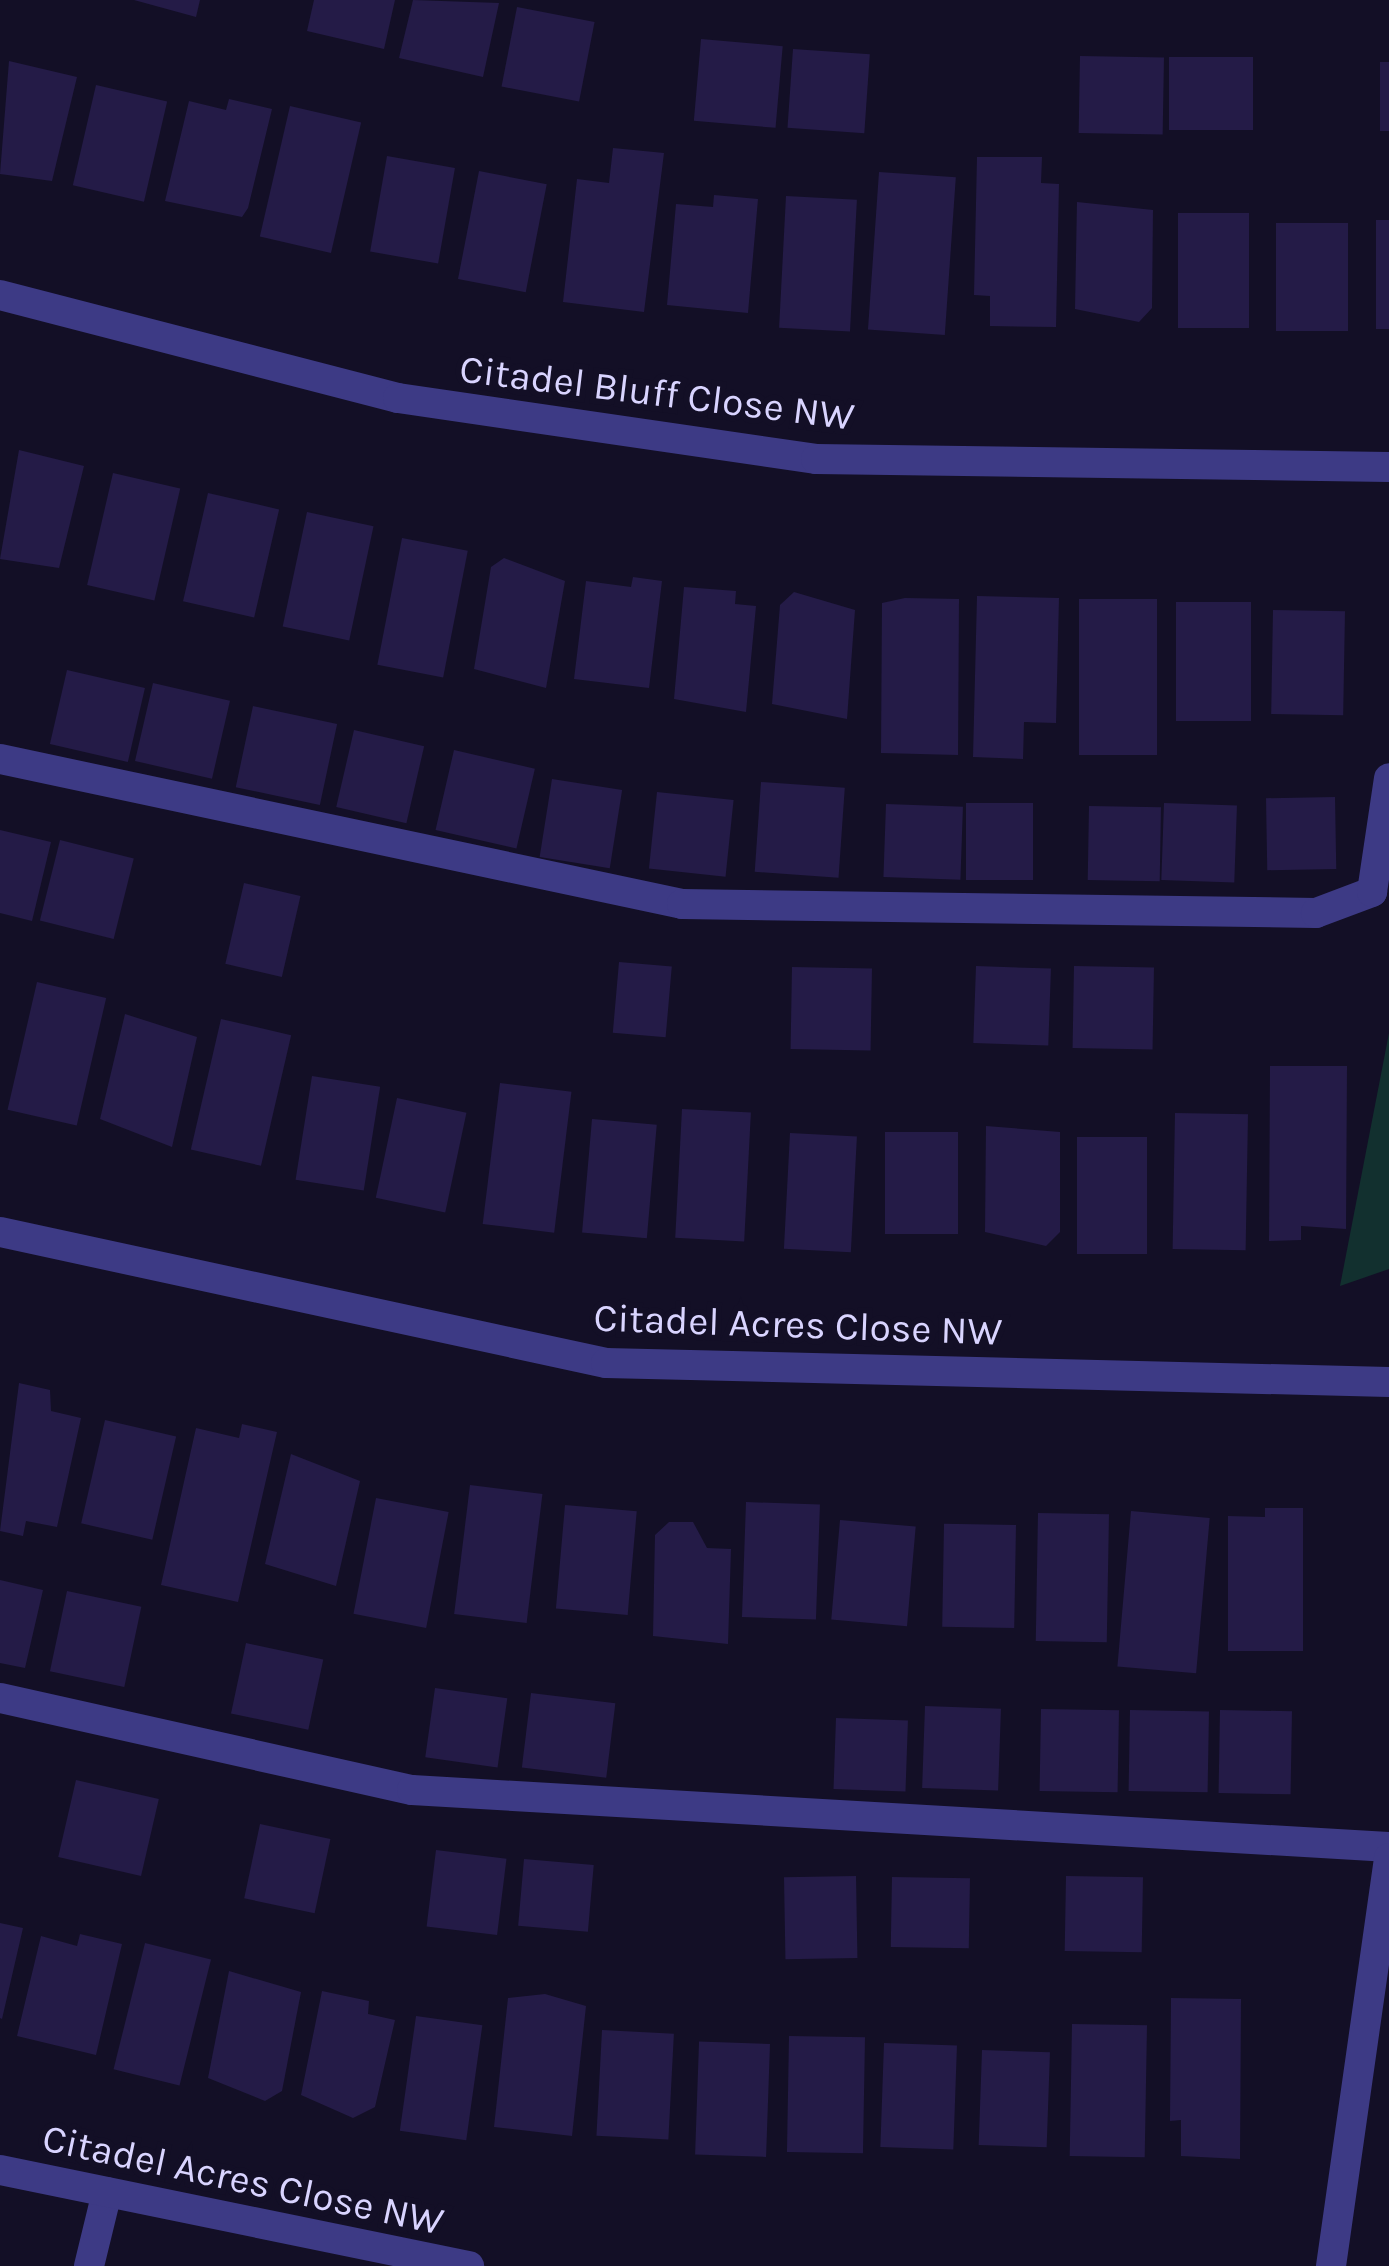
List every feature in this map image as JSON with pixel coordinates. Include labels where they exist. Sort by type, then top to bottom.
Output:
[{"type":"street","name":"Citadel Bluff Close NW","points":[[0,295],[398,398],[816,459],[1389,467]]},
{"type":"street","points":[[0,759],[682,904],[1316,913],[1372,892],[1389,778]]},
{"type":"street","name":"Citadel Acres Close NW","points":[[0,1232],[606,1363],[1389,1382]]},
{"type":"street","points":[[0,1698],[412,1790],[1389,1847]]},
{"type":"street","points":[[1330,2266],[1389,1858]]},
{"type":"street","name":"Citadel Acres Close NW","points":[[0,2170],[470,2266]]},
{"type":"street","points":[[89,2266],[106,2192]]},
{"type":"green space","points":[[1389,1033],[1389,1269],[1340,1286]]},
{"type":"building","points":[[134,0],[200,0],[196,17]]},
{"type":"building","points":[[314,0],[395,0],[384,49],[307,31]]},
{"type":"building","points":[[413,0],[499,3],[483,77],[399,58]]},
{"type":"building","points":[[517,7],[595,22],[579,102],[502,87]]},
{"type":"building","points":[[701,39],[783,46],[776,128],[694,121]]},
{"type":"building","points":[[793,49],[870,54],[864,133],[787,128]]},
{"type":"building","points":[[1080,56],[1164,57],[1163,134],[1079,133]]},
{"type":"building","points":[[1169,57],[1253,57],[1253,130],[1169,130]]},
{"type":"building","points":[[9,61],[77,77],[52,181],[0,174]]},
{"type":"building","points":[[1380,62],[1389,62],[1389,131],[1380,131]]},
{"type":"building","points":[[96,85],[167,101],[144,202],[73,185]]},
{"type":"building","points":[[229,99],[272,109],[248,208],[242,217],[165,201],[189,101],[226,110]]},
{"type":"building","points":[[290,106],[361,122],[331,253],[260,237]]},
{"type":"building","points":[[613,148],[664,153],[644,312],[563,302],[577,179],[609,183]]},
{"type":"building","points":[[387,156],[455,168],[438,264],[370,252]]},
{"type":"building","points":[[977,157],[1042,157],[1041,183],[1059,184],[1056,327],[990,326],[990,296],[974,295]]},
{"type":"building","points":[[479,171],[547,184],[526,292],[458,279]]},
{"type":"building","points":[[879,172],[956,177],[945,335],[868,330]]},
{"type":"building","points":[[714,195],[758,199],[748,313],[667,305],[676,204],[713,207]]},
{"type":"building","points":[[786,196],[857,200],[850,332],[779,328]]},
{"type":"building","points":[[1077,202],[1153,210],[1152,308],[1139,322],[1075,309]]},
{"type":"building","points":[[1178,213],[1249,213],[1249,328],[1178,328]]},
{"type":"building","points":[[1376,220],[1389,220],[1389,329],[1376,329]]},
{"type":"building","points":[[1276,223],[1348,223],[1348,331],[1276,331]]},
{"type":"building","points":[[19,450],[84,466],[59,568],[0,559]]},
{"type":"building","points":[[113,473],[180,489],[154,601],[87,585]]},
{"type":"building","points":[[208,493],[279,509],[254,618],[183,601]]},
{"type":"building","points":[[307,512],[374,526],[349,641],[283,626]]},
{"type":"building","points":[[402,538],[468,551],[443,677],[377,665]]},
{"type":"building","points":[[504,558],[565,581],[546,688],[474,669],[491,567]]},
{"type":"building","points":[[633,577],[662,581],[649,688],[574,679],[586,581],[631,587]]},
{"type":"building","points":[[684,587],[736,591],[735,604],[756,606],[746,712],[674,699]]},
{"type":"building","points":[[794,592],[855,610],[847,719],[772,704],[780,605]]},
{"type":"building","points":[[977,596],[1059,598],[1056,723],[1024,722],[1023,759],[973,757]]},
{"type":"building","points":[[905,598],[959,599],[958,755],[881,753],[882,603]]},
{"type":"building","points":[[1079,599],[1157,599],[1157,755],[1079,755]]},
{"type":"building","points":[[1176,602],[1251,602],[1251,721],[1176,721]]},
{"type":"building","points":[[1273,610],[1345,611],[1343,715],[1271,714]]},
{"type":"building","points":[[67,670],[145,688],[128,762],[50,744]]},
{"type":"building","points":[[153,683],[230,701],[212,779],[135,761]]},
{"type":"building","points":[[253,706],[337,724],[320,805],[236,787]]},
{"type":"building","points":[[354,730],[424,746],[406,823],[336,807]]},
{"type":"building","points":[[454,750],[535,769],[516,849],[436,830]]},
{"type":"building","points":[[552,779],[622,790],[610,868],[540,857]]},
{"type":"building","points":[[761,782],[845,788],[839,878],[755,872]]},
{"type":"building","points":[[657,792],[734,800],[726,877],[649,869]]},
{"type":"building","points":[[1335,797],[1336,869],[1267,870],[1266,798]]},
{"type":"building","points":[[966,803],[1033,803],[1033,880],[966,880]]},
{"type":"building","points":[[1164,803],[1237,806],[1234,883],[1161,880]]},
{"type":"building","points":[[886,804],[963,807],[960,880],[883,877]]},
{"type":"building","points":[[1089,806],[1161,807],[1160,881],[1088,880]]},
{"type":"building","points":[[0,830],[51,842],[32,921],[0,913]]},
{"type":"building","points":[[60,840],[134,858],[114,939],[40,921]]},
{"type":"building","points":[[244,883],[301,896],[282,977],[225,964]]},
{"type":"building","points":[[619,962],[672,967],[666,1037],[613,1033]]},
{"type":"building","points":[[976,966],[1051,969],[1048,1046],[973,1043]]},
{"type":"building","points":[[1074,966],[1154,967],[1153,1049],[1073,1048]]},
{"type":"building","points":[[792,967],[872,968],[871,1050],[791,1049]]},
{"type":"building","points":[[37,982],[106,998],[77,1126],[8,1110]]},
{"type":"building","points":[[125,1014],[197,1037],[172,1147],[100,1119]]},
{"type":"building","points":[[221,1019],[291,1035],[261,1166],[191,1150]]},
{"type":"building","points":[[1270,1066],[1347,1066],[1346,1229],[1301,1226],[1301,1240],[1269,1241]]},
{"type":"building","points":[[312,1076],[380,1087],[364,1191],[296,1180]]},
{"type":"building","points":[[500,1083],[571,1092],[554,1233],[483,1224]]},
{"type":"building","points":[[397,1098],[466,1113],[445,1213],[376,1198]]},
{"type":"building","points":[[682,1109],[751,1113],[744,1241],[675,1238]]},
{"type":"building","points":[[1175,1113],[1248,1114],[1246,1250],[1173,1249]]},
{"type":"building","points":[[592,1119],[657,1125],[647,1238],[582,1233]]},
{"type":"building","points":[[986,1126],[1060,1132],[1060,1232],[1046,1246],[985,1232]]},
{"type":"building","points":[[885,1132],[958,1132],[958,1234],[885,1234]]},
{"type":"building","points":[[790,1133],[857,1137],[851,1252],[784,1249]]},
{"type":"building","points":[[1077,1137],[1147,1137],[1147,1254],[1077,1254]]},
{"type":"building","points":[[19,1383],[50,1390],[51,1411],[81,1418],[57,1527],[26,1521],[23,1536],[0,1531]]},
{"type":"building","points":[[105,1420],[176,1436],[152,1540],[81,1523]]},
{"type":"building","points":[[242,1424],[277,1432],[238,1602],[161,1585],[196,1428],[239,1438]]},
{"type":"building","points":[[291,1454],[360,1481],[336,1586],[265,1564]]},
{"type":"building","points":[[470,1485],[542,1494],[527,1623],[454,1614]]},
{"type":"building","points":[[376,1498],[449,1512],[426,1628],[353,1614]]},
{"type":"building","points":[[746,1502],[820,1505],[816,1620],[742,1617]]},
{"type":"building","points":[[565,1505],[637,1511],[628,1615],[556,1609]]},
{"type":"building","points":[[1265,1508],[1303,1508],[1303,1651],[1228,1651],[1228,1516],[1265,1517]]},
{"type":"building","points":[[1131,1511],[1210,1518],[1196,1673],[1117,1666]]},
{"type":"building","points":[[1038,1513],[1109,1514],[1107,1642],[1036,1641]]},
{"type":"building","points":[[840,1520],[916,1527],[907,1626],[831,1620]]},
{"type":"building","points":[[669,1522],[693,1522],[707,1548],[731,1549],[728,1644],[653,1636],[655,1535]]},
{"type":"building","points":[[944,1524],[1016,1525],[1014,1628],[942,1627]]},
{"type":"building","points":[[0,1580],[43,1590],[25,1668],[0,1663]]},
{"type":"building","points":[[67,1591],[141,1607],[124,1687],[50,1671]]},
{"type":"building","points":[[246,1643],[323,1659],[308,1730],[231,1713]]},
{"type":"building","points":[[435,1688],[507,1698],[498,1767],[425,1757]]},
{"type":"building","points":[[531,1693],[615,1703],[606,1778],[522,1767]]},
{"type":"building","points":[[925,1706],[1001,1709],[998,1791],[922,1788]]},
{"type":"building","points":[[1041,1709],[1119,1710],[1118,1792],[1040,1791]]},
{"type":"building","points":[[1130,1710],[1209,1711],[1208,1792],[1129,1791]]},
{"type":"building","points":[[1220,1710],[1292,1711],[1291,1794],[1219,1793]]},
{"type":"building","points":[[836,1718],[908,1721],[905,1791],[834,1789]]},
{"type":"building","points":[[76,1780],[159,1799],[141,1876],[58,1857]]},
{"type":"building","points":[[260,1824],[330,1839],[315,1913],[244,1898]]},
{"type":"building","points":[[436,1850],[506,1859],[497,1935],[427,1926]]},
{"type":"building","points":[[524,1859],[594,1865],[588,1932],[518,1926]]},
{"type":"building","points":[[856,1876],[857,1958],[785,1959],[784,1877]]},
{"type":"building","points":[[1066,1876],[1143,1877],[1142,1952],[1065,1951]]},
{"type":"building","points":[[892,1877],[970,1878],[969,1948],[891,1947]]},
{"type":"building","points":[[0,1923],[23,1928],[2,2019],[0,2018]]},
{"type":"building","points":[[80,1934],[122,1944],[96,2055],[17,2036],[41,1936],[77,1946]]},
{"type":"building","points":[[145,1943],[211,1959],[180,2086],[114,2069]]},
{"type":"building","points":[[229,1971],[301,1992],[282,2091],[265,2101],[208,2078]]},
{"type":"building","points":[[322,1991],[369,2001],[368,2014],[395,2020],[375,2107],[353,2118],[301,2095]]},
{"type":"building","points":[[545,1994],[586,2006],[572,2136],[494,2127],[508,1998]]},
{"type":"building","points":[[1171,1998],[1241,1999],[1240,2159],[1181,2156],[1181,2120],[1170,2121]]},
{"type":"building","points":[[416,2016],[482,2025],[466,2140],[400,2131]]},
{"type":"building","points":[[1072,2024],[1147,2025],[1145,2157],[1070,2156]]},
{"type":"building","points":[[602,2030],[674,2034],[668,2140],[596,2136]]},
{"type":"building","points":[[789,2036],[865,2037],[863,2153],[787,2152]]},
{"type":"building","points":[[699,2042],[770,2044],[766,2157],[695,2154]]},
{"type":"building","points":[[884,2043],[957,2046],[953,2149],[880,2147]]},
{"type":"building","points":[[982,2050],[1050,2052],[1047,2147],[979,2145]]}]
